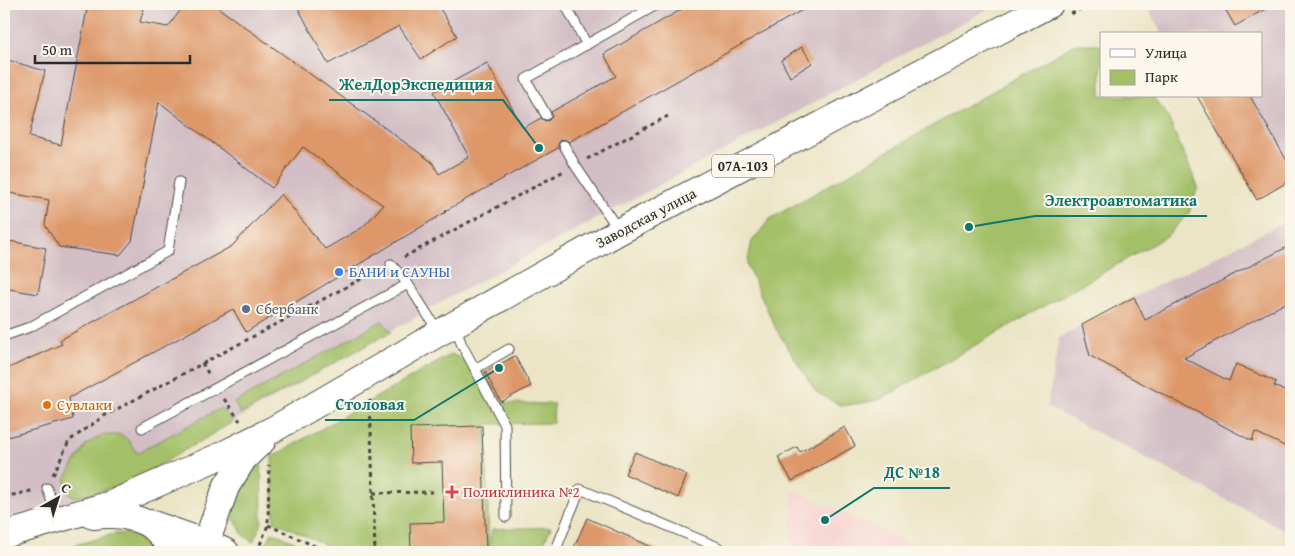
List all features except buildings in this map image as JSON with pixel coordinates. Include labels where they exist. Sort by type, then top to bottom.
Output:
[{"type":"main road","name":"Заводская улица","points":[[263,437],[447,328],[620,231],[1050,4]]},
{"type":"main road","points":[[58,520],[112,513],[137,518],[212,549],[226,487],[244,458],[263,437]]},
{"type":"main road","points":[[4,535],[111,504],[263,437]]},
{"type":"main road","points":[[226,487],[222,508],[223,520],[230,542],[238,552]]},
{"type":"main road","points":[[137,518],[156,530],[168,544],[170,552]]},
{"type":"lane","points":[[566,4],[587,45]]},
{"type":"lane","points":[[546,115],[526,79],[658,4]]},
{"type":"lane","points":[[564,145],[575,165],[620,231]]},
{"type":"lane","points":[[4,336],[30,327],[168,251],[179,182]]},
{"type":"lane","points":[[391,264],[461,343],[505,424],[506,516]]},
{"type":"lane","points":[[142,428],[408,284]]},
{"type":"lane","points":[[475,369],[509,349]]},
{"type":"lane","points":[[47,488],[58,520]]},
{"type":"lane","points":[[555,552],[580,489],[720,548]]},
{"type":"path","points":[[4,497],[47,488],[69,441],[104,416],[668,116]]},
{"type":"path","points":[[202,363],[231,410],[263,437],[270,454],[268,525],[257,552]]},
{"type":"path","points":[[370,395],[375,552]]},
{"type":"path","points":[[373,493],[434,492]]},
{"type":"path","points":[[268,525],[328,552]]},
{"type":"shaded area","points":[[4,4],[997,4],[447,299],[108,493],[4,518]]},
{"type":"shaded area","points":[[1145,4],[1291,4],[1291,168],[1251,98],[1262,98],[1262,32],[1161,32]]},
{"type":"shaded area","points":[[1291,219],[1291,533],[1047,407],[1059,338],[1134,297]]},
{"type":"shaded area","points":[[792,489],[928,552],[790,552]]},
{"type":"green space","points":[[1075,44],[1100,46],[1100,98],[1154,98],[1166,113],[1198,187],[1189,213],[1167,236],[879,400],[842,406],[816,392],[776,329],[747,265],[752,241],[770,219]]},
{"type":"green space","points":[[382,321],[391,332],[241,414],[234,403]]},
{"type":"green space","points":[[452,354],[484,372],[501,403],[554,404],[553,423],[486,424],[489,549],[492,529],[551,527],[540,552],[341,552],[274,521],[272,457]]},
{"type":"green space","points":[[221,408],[233,422],[129,483],[77,497],[69,494],[65,487],[66,477],[86,445],[102,435],[122,435],[129,441],[137,453]]},
{"type":"green space","points":[[261,460],[262,522],[253,542],[243,535],[234,518],[232,508],[242,480]]},
{"type":"green space","points":[[272,532],[317,552],[271,552],[264,549]]},
{"type":"green space","points":[[130,533],[146,540],[158,552],[51,552],[114,534]]},
{"type":"place","name":"ЖелДорЭкспедиция","points":[[539,148]]},
{"type":"place","name":"Электроавтоматика","points":[[969,227]]},
{"type":"place","name":"БАНИ и САУНЫ","points":[[339,272]]},
{"type":"place","name":"Сбербанк","points":[[246,309]]},
{"type":"place","name":"Столовая","points":[[499,368]]},
{"type":"place","name":"Сувлаки","points":[[47,405]]},
{"type":"place","name":"Поликлиника №2","points":[[452,492]]},
{"type":"place","name":"ДС №18","points":[[825,520]]}]
